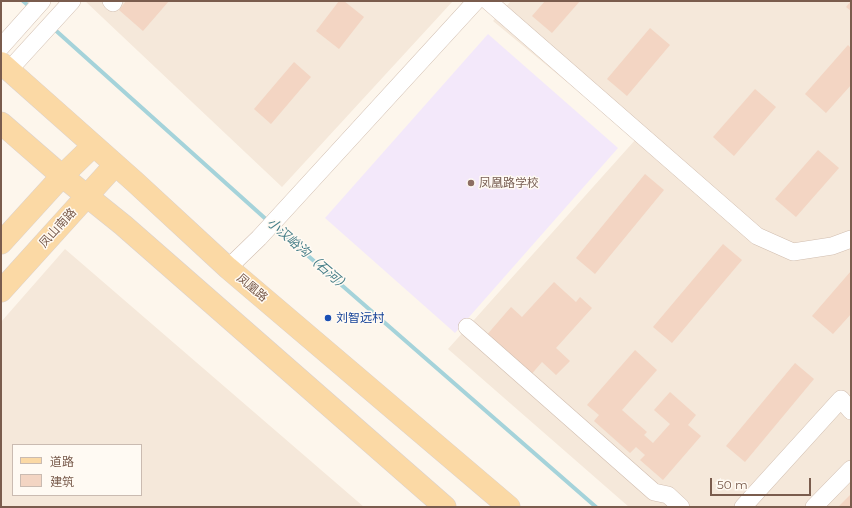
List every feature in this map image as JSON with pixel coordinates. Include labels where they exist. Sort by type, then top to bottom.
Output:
[{"type":"main road","name":"凤凰路","points":[[5,66],[135,182],[228,268],[509,507]]},
{"type":"main road","points":[[1,123],[62,176],[123,225],[445,507]]},
{"type":"main road","points":[[1,243],[62,176],[93,146]]},
{"type":"main road","name":"凤山南路","points":[[1,291],[115,165]]},
{"type":"street","points":[[5,66],[50,25],[72,1]]},
{"type":"street","points":[[111,1],[113,3],[114,1]]},
{"type":"street","points":[[228,268],[259,238],[476,1]]},
{"type":"street","points":[[488,1],[757,236],[792,252],[832,246],[851,240]]},
{"type":"street","points":[[1,47],[36,8]]},
{"type":"street","points":[[467,328],[654,492],[668,495],[681,507]]},
{"type":"street","points":[[743,507],[841,399],[851,411]]},
{"type":"street","points":[[814,507],[851,469]]},
{"type":"shaded area","points":[[85,1],[453,1],[282,187]]},
{"type":"shaded area","points":[[511,1],[851,1],[851,507],[629,507],[448,349],[636,139],[493,21]]},
{"type":"shaded area","name":"凤凰路学校","points":[[488,34],[618,148],[455,333],[325,218]]},
{"type":"shaded area","points":[[65,249],[364,507],[1,507],[1,322]]},
{"type":"building","points":[[126,1],[169,1],[143,31],[119,10]]},
{"type":"building","points":[[339,1],[344,1],[364,17],[339,49],[316,31]]},
{"type":"building","points":[[545,1],[580,1],[552,33],[532,16]]},
{"type":"building","points":[[851,1],[851,11],[846,7]]},
{"type":"building","points":[[650,28],[670,45],[627,96],[607,79]]},
{"type":"building","points":[[848,45],[851,48],[851,85],[826,113],[805,94]]},
{"type":"building","points":[[294,62],[311,77],[271,124],[254,109]]},
{"type":"building","points":[[755,89],[776,107],[734,156],[713,137]]},
{"type":"building","points":[[818,150],[839,168],[796,217],[775,199]]},
{"type":"building","points":[[645,174],[664,190],[595,274],[576,258]]},
{"type":"building","points":[[723,244],[742,260],[672,343],[653,327]]},
{"type":"building","points":[[851,271],[851,314],[833,334],[812,316]]},
{"type":"building","points":[[554,282],[576,302],[580,297],[592,308],[556,348],[570,361],[556,375],[542,362],[529,377],[485,337],[511,307],[522,317]]},
{"type":"building","points":[[635,350],[657,370],[622,410],[647,432],[644,435],[653,443],[670,424],[654,410],[670,392],[696,415],[688,425],[701,436],[663,480],[640,460],[645,455],[636,447],[630,453],[594,421],[599,415],[587,405]]},
{"type":"building","points":[[795,363],[814,379],[745,462],[726,446]]},
{"type":"building","points":[[851,494],[851,507],[838,507]]},
{"type":"waterway","name":"小汉峪沟（石河）","points":[[23,1],[30,7]]},
{"type":"waterway","name":"小汉峪沟（石河）","points":[[53,28],[268,221]]},
{"type":"waterway","name":"小汉峪沟（石河）","points":[[275,227],[596,507]]},
{"type":"place","name":"凤凰路学校","points":[[471,183]]},
{"type":"place","name":"刘智远村","points":[[328,318]]}]
